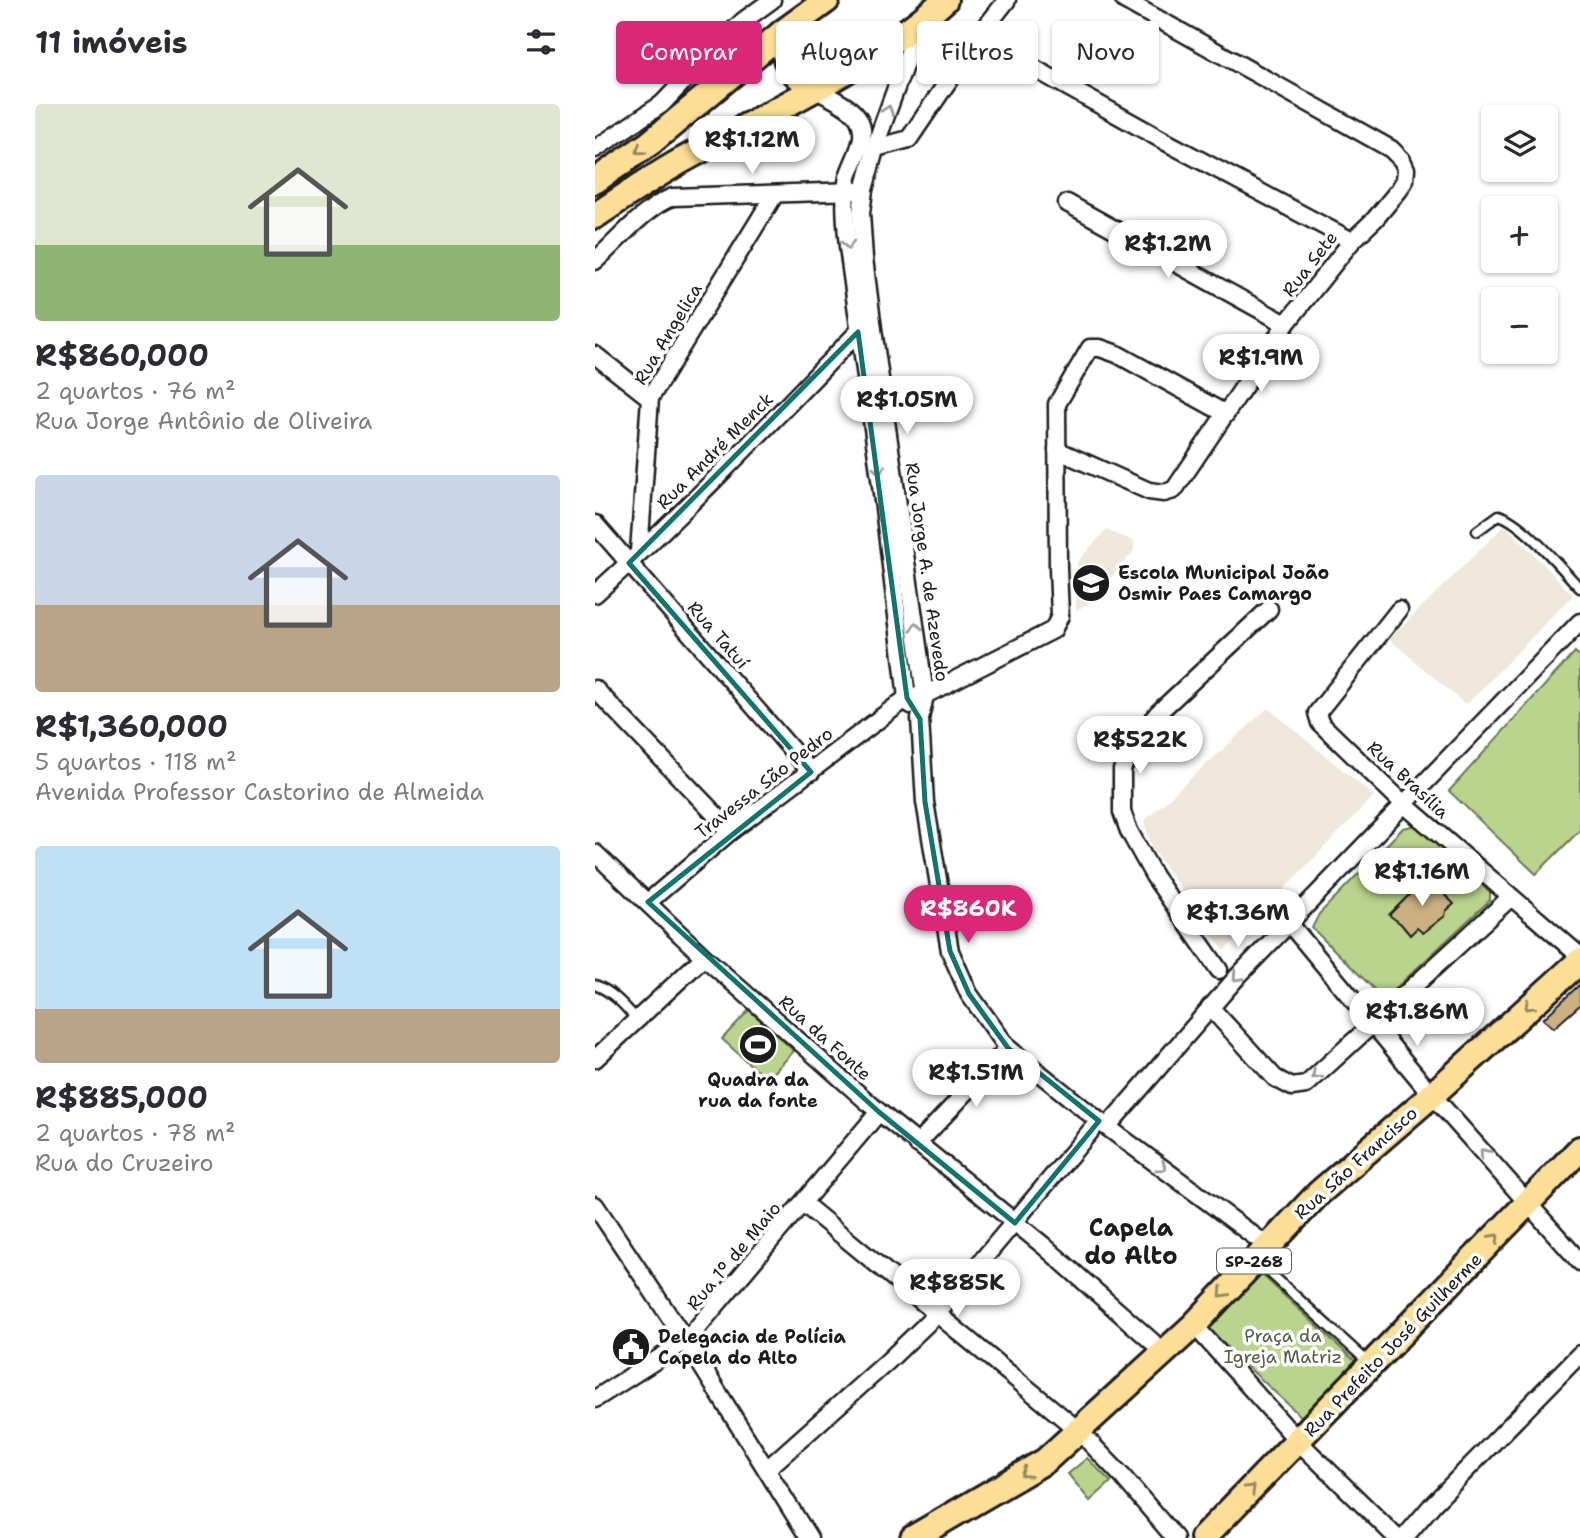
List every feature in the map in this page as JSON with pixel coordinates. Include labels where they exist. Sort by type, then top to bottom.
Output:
[{"type":"main road","points":[[798,21],[827,0]]},
{"type":"main road","points":[[595,216],[657,190],[686,158],[815,89],[921,11],[945,0]]},
{"type":"main road","points":[[595,181],[649,143],[776,38]]},
{"type":"main road","points":[[809,84],[815,89]]},
{"type":"main road","name":"Rua São Francisco","points":[[1079,1431],[1194,1325],[1319,1193],[1433,1095],[1580,958]]},
{"type":"main road","name":"Rua Prefeito José Guilherme","points":[[1203,1538],[1299,1442],[1580,1149]]},
{"type":"main road","name":"SP-268","points":[[913,1538],[1045,1461],[1079,1431]]},
{"type":"street","points":[[595,149],[662,104],[725,37],[772,0]]},
{"type":"street","points":[[991,21],[1007,0]]},
{"type":"street","name":"Rua Sete","points":[[1057,450],[1149,491],[1164,493],[1174,490],[1286,324],[1405,180],[1406,169],[1402,160],[1391,149],[1124,0]]},
{"type":"street","name":"Rua Jorge A. de Azevedo","points":[[920,719],[907,698],[884,508],[866,331],[861,213],[865,183],[921,11]]},
{"type":"street","points":[[1038,70],[1352,241]]},
{"type":"street","points":[[876,148],[909,139],[946,84]]},
{"type":"street","points":[[815,89],[841,104],[859,120],[862,132],[860,147],[848,184]]},
{"type":"street","points":[[595,261],[657,190],[680,196],[775,194],[865,183]]},
{"type":"street","name":"Rua Jorge A. de Azevedo","points":[[848,184],[848,247],[866,331],[925,695],[920,719]]},
{"type":"street","name":"Rua Angelica","points":[[634,558],[650,398],[775,194]]},
{"type":"street","points":[[1067,203],[1286,324]]},
{"type":"street","name":"Rua André Menck","points":[[595,594],[866,331]]},
{"type":"street","points":[[907,698],[925,695],[1053,630],[1057,623],[1060,616],[1057,404],[1090,348],[1100,348],[1117,354],[1226,414]]},
{"type":"street","points":[[595,355],[650,398]]},
{"type":"street","name":"Rua Tatuí","points":[[595,524],[634,558],[811,772]]},
{"type":"street","points":[[1219,970],[1154,876],[1129,831],[1122,812],[1122,770],[1132,746],[1158,713],[1269,609]]},
{"type":"street","name":"Rua Brasília","points":[[1399,610],[1317,713],[1320,723],[1405,806],[1580,958]]},
{"type":"street","points":[[767,1469],[937,1314],[1103,1124],[1210,1007],[1580,622]]},
{"type":"street","points":[[595,689],[731,831]]},
{"type":"street","name":"Travessa São Pedro","points":[[648,902],[731,831],[811,772],[869,724],[907,698]]},
{"type":"street","points":[[920,719],[925,802],[950,951],[969,994],[1008,1048],[1262,1253]]},
{"type":"street","name":"Rua da Fonte","points":[[595,853],[704,957],[879,1112],[1093,1288],[1164,1352]]},
{"type":"street","points":[[1210,1007],[1275,1078],[1292,1087],[1306,1085],[1511,897]]},
{"type":"street","points":[[1289,923],[1433,1095],[1580,1262]]},
{"type":"street","points":[[595,1059],[704,957]]},
{"type":"street","points":[[917,1144],[1008,1048]]},
{"type":"street","name":"Rua 1º de Maio","points":[[595,1399],[686,1341],[879,1112]]},
{"type":"street","points":[[804,1203],[1079,1431],[1175,1538]]},
{"type":"street","points":[[595,1206],[686,1341],[809,1538]]},
{"type":"street","points":[[1194,1325],[1299,1442],[1397,1538]]},
{"type":"street","points":[[1404,1538],[1433,1504],[1580,1354]]},
{"type":"street","points":[[1156,1516],[1163,1538]]},
{"type":"lane","points":[[1477,531],[1499,516],[1507,518],[1533,539],[1580,587]]},
{"type":"lane","points":[[595,985],[618,1000],[637,1020]]},
{"type":"lane","points":[[1262,1253],[1371,1365]]},
{"type":"highlighted area","points":[[858,332],[907,698],[920,719],[925,802],[950,951],[969,994],[1008,1048],[1099,1121],[1015,1223],[879,1112],[648,902],[811,772],[629,563]]},
{"type":"shaded area","points":[[1505,525],[1573,595],[1466,705],[1389,639]]},
{"type":"shaded area","name":"Escola Municipal João Osmir Paes Camargo","points":[[1106,530],[1134,541],[1134,551],[1088,604],[1076,610],[1077,562]]},
{"type":"shaded area","points":[[1268,708],[1374,796],[1224,951],[1152,848],[1144,821]]},
{"type":"green space","points":[[1575,652],[1580,657],[1580,830],[1536,874],[1449,791]]},
{"type":"green space","points":[[1417,825],[1490,892],[1490,900],[1384,999],[1312,928],[1319,914],[1403,828]]},
{"type":"green space","name":"Quadra da rua da fonte","points":[[749,1010],[794,1051],[767,1080],[722,1039]]},
{"type":"green space","name":"Praça da Igreja Matriz","points":[[1260,1273],[1358,1364],[1305,1420],[1207,1329]]},
{"type":"green space","points":[[1087,1458],[1111,1482],[1090,1501],[1068,1474]]},
{"type":"building","points":[[1427,877],[1454,904],[1446,911],[1445,916],[1423,933],[1417,928],[1410,935],[1389,915]]},
{"type":"building","points":[[1580,984],[1580,1005],[1554,1028],[1543,1019]]},
{"type":"place","name":"Escola Municipal João Osmir Paes Camargo","points":[[1091,583]]},
{"type":"place","name":"Quadra da rua da fonte","points":[[758,1045]]},
{"type":"place","name":"Delegacia de Polícia Capela do Alto","points":[[631,1347]]},
{"type":"district","name":"Capela do Alto","points":[[1131,1242]]}]
